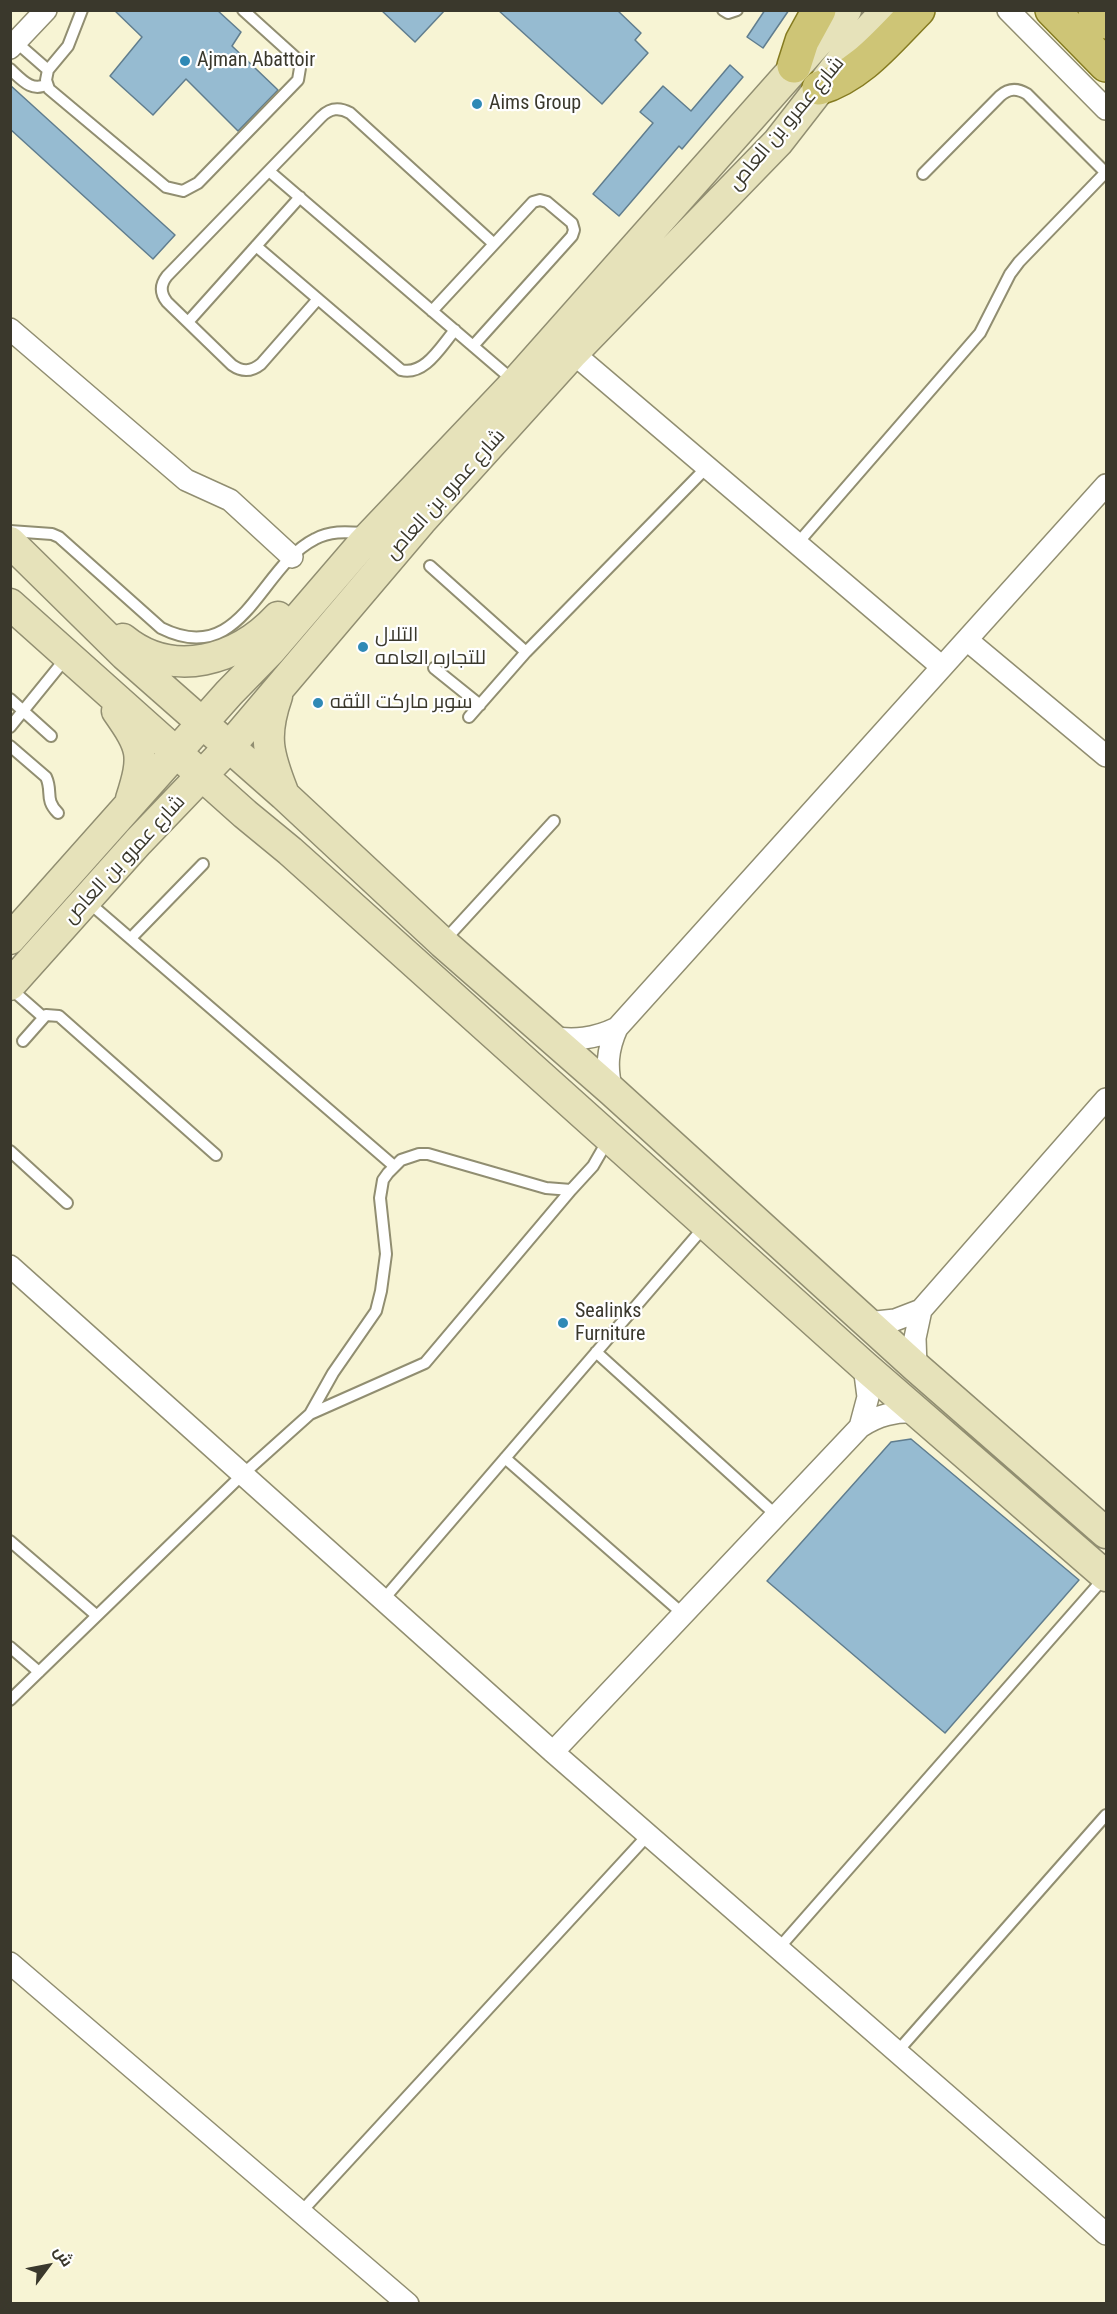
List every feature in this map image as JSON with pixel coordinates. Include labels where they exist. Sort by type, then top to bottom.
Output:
[{"type":"main road","points":[[794,66],[802,41],[819,10]]},
{"type":"main road","name":"شارع عمرو بن العاص","points":[[10,939],[202,723],[271,650],[364,543],[515,383],[846,10]]},
{"type":"main road","name":"شارع عمرو بن العاص","points":[[10,987],[155,823],[204,776],[422,521],[573,353],[778,142],[819,88],[887,10]]},
{"type":"main road","points":[[819,88],[832,84],[855,71],[918,10]]},
{"type":"main road","points":[[1095,10],[1107,22]]},
{"type":"main road","points":[[1052,11],[1107,64]]},
{"type":"main road","points":[[20,551],[48,571],[128,644],[160,657],[194,661],[228,654],[258,636],[315,579],[364,543]]},
{"type":"main road","points":[[20,551],[125,655],[230,746],[443,943],[612,1091],[916,1367],[1107,1533]]},
{"type":"main road","points":[[10,604],[245,814],[290,850],[864,1365],[1106,1576]]},
{"type":"main road","points":[[94,679],[129,729],[140,750],[141,761],[129,805]]},
{"type":"main road","points":[[280,687],[269,721],[268,733],[273,766],[284,795]]},
{"type":"main road","points":[[155,823],[184,809],[202,805],[225,806],[245,814]]},
{"type":"street","points":[[13,45],[46,10]]},
{"type":"street","points":[[1008,10],[1107,110]]},
{"type":"street","points":[[10,329],[186,480],[230,500],[292,557]]},
{"type":"street","points":[[573,353],[942,667]]},
{"type":"street","points":[[612,1091],[608,1075],[608,1059],[610,1043],[617,1028],[1107,485]]},
{"type":"street","points":[[967,640],[1107,756]]},
{"type":"street","points":[[549,1037],[584,1040],[617,1028]]},
{"type":"street","points":[[867,1323],[895,1320],[921,1310],[1107,1099]]},
{"type":"street","points":[[10,1266],[553,1752],[1107,2234]]},
{"type":"street","points":[[916,1367],[915,1338],[921,1310]]},
{"type":"street","points":[[860,1427],[868,1397],[864,1365]]},
{"type":"street","points":[[553,1752],[860,1427],[870,1420],[893,1412],[917,1412]]},
{"type":"street","points":[[10,1963],[408,2304]]},
{"type":"lane","points":[[82,10],[68,46],[48,70],[47,84],[53,93],[166,187],[177,191],[189,190],[198,183],[298,80],[300,68],[295,57],[243,10]]},
{"type":"lane","points":[[723,10],[728,13],[737,10]]},
{"type":"lane","points":[[13,45],[48,70]]},
{"type":"lane","points":[[10,69],[33,87],[43,87],[47,84]]},
{"type":"lane","points":[[797,544],[980,333],[1010,274],[1019,262],[1106,172],[1027,94],[1016,89],[1000,96],[923,174]]},
{"type":"lane","points":[[318,299],[261,364],[250,370],[238,368],[232,364],[188,322],[161,292],[164,281],[269,171],[326,112],[338,108],[344,110],[494,244]]},
{"type":"lane","points":[[269,171],[515,383]]},
{"type":"lane","points":[[188,322],[300,197]]},
{"type":"lane","points":[[432,311],[533,202],[540,200],[547,202],[569,221],[574,230],[572,236],[472,346]]},
{"type":"lane","points":[[256,246],[395,366],[408,371],[422,367],[454,330]]},
{"type":"lane","points":[[469,717],[526,652],[706,467]]},
{"type":"lane","points":[[10,531],[51,534],[59,537],[151,621],[172,634],[184,637],[209,636],[232,626],[292,557],[308,542],[338,532],[364,543]]},
{"type":"lane","points":[[430,566],[526,652]]},
{"type":"lane","points":[[10,727],[68,656]]},
{"type":"lane","points":[[434,668],[480,705]]},
{"type":"lane","points":[[10,699],[51,736]]},
{"type":"lane","points":[[10,746],[46,777],[49,783],[48,800],[58,813]]},
{"type":"lane","points":[[443,943],[554,821]]},
{"type":"lane","points":[[131,938],[203,864]]},
{"type":"lane","points":[[87,900],[394,1166]]},
{"type":"lane","points":[[10,987],[43,1017]]},
{"type":"lane","points":[[23,1041],[43,1017],[50,1014],[59,1016],[216,1155]]},
{"type":"lane","points":[[10,1700],[242,1475],[310,1414],[425,1363],[593,1166],[610,1137]]},
{"type":"lane","points":[[10,1151],[67,1203]]},
{"type":"lane","points":[[310,1414],[333,1373],[376,1311],[386,1254],[381,1189],[383,1180],[394,1166],[410,1156],[428,1154],[546,1188],[571,1190]]},
{"type":"lane","points":[[383,1600],[706,1224]]},
{"type":"lane","points":[[596,1353],[776,1515]]},
{"type":"lane","points":[[505,1458],[682,1614]]},
{"type":"lane","points":[[10,1542],[96,1615]]},
{"type":"lane","points":[[778,1949],[1106,1576]]},
{"type":"lane","points":[[10,1647],[39,1672]]},
{"type":"lane","points":[[897,2052],[1107,1815]]},
{"type":"lane","points":[[301,2212],[648,1835]]},
{"type":"building","name":"Ajman Abattoir","points":[[114,10],[217,10],[241,32],[232,46],[278,90],[238,131],[186,79],[153,115],[110,76],[142,37]]},
{"type":"building","points":[[381,10],[445,10],[415,42]]},
{"type":"building","points":[[498,10],[617,10],[641,33],[635,40],[648,53],[602,104]]},
{"type":"building","points":[[765,10],[789,10],[763,48],[747,37]]},
{"type":"building","points":[[730,65],[743,77],[682,149],[679,146],[619,216],[593,194],[653,123],[640,112],[663,86],[691,111]]},
{"type":"building","points":[[10,85],[175,235],[153,259],[10,129]]},
{"type":"building","points":[[911,1439],[1079,1580],[945,1733],[767,1581],[891,1442]]},
{"type":"place","name":"Ajman Abattoir","points":[[185,61]]},
{"type":"place","name":"Aims Group","points":[[477,104]]},
{"type":"place","name":"التلال للتجاره العامه","points":[[363,647]]},
{"type":"place","name":"سوبر ماركت الثقه","points":[[318,703]]},
{"type":"place","name":"Sealinks Furniture","points":[[563,1323]]}]
